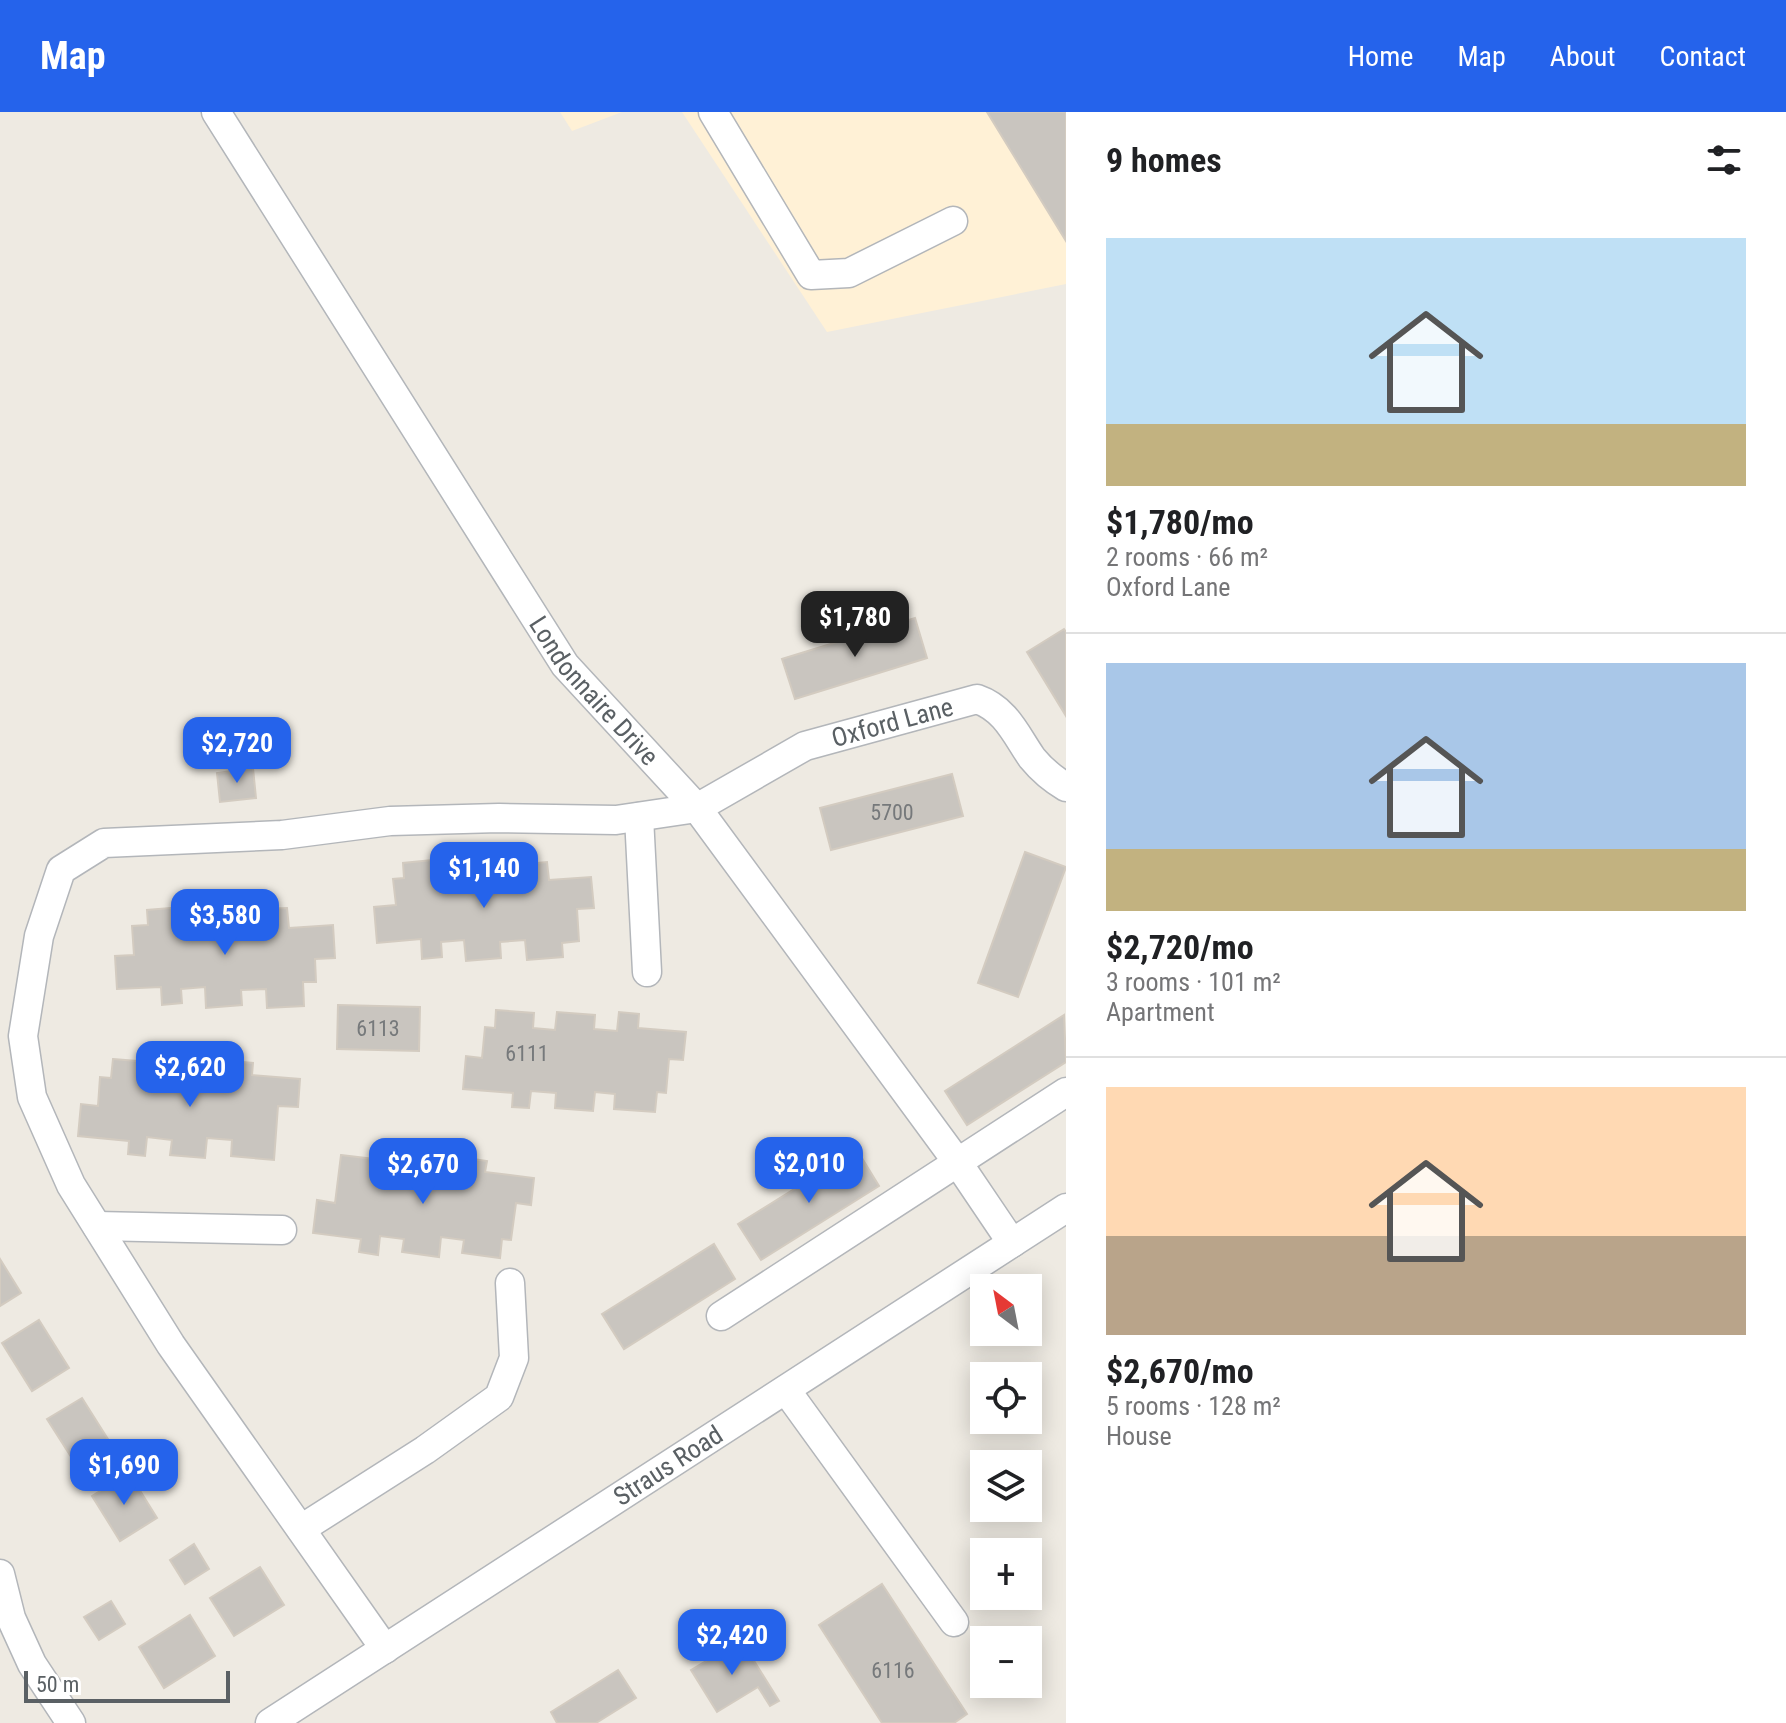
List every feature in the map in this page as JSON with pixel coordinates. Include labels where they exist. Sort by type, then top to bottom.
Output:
[{"type":"street","name":"Londonnaire Drive","points":[[216,112],[565,665],[697,808],[958,1163],[1012,1243]]},
{"type":"street","points":[[713,112],[811,275],[849,273],[953,221]]},
{"type":"street","name":"Oxford Lane","points":[[697,808],[805,746],[977,699],[993,705],[1005,717],[1035,762],[1066,787]]},
{"type":"street","points":[[385,1649],[171,1345],[71,1185],[32,1097],[23,1036],[39,936],[61,870],[104,843],[282,835],[390,821],[499,818],[616,820],[697,808]]},
{"type":"street","points":[[639,817],[647,972]]},
{"type":"street","points":[[721,1316],[1066,1092]]},
{"type":"street","name":"Straus Road","points":[[270,1723],[1066,1208]]},
{"type":"street","points":[[97,1226],[282,1230]]},
{"type":"street","points":[[301,1529],[425,1450],[499,1397],[514,1358],[510,1283]]},
{"type":"street","points":[[786,1390],[954,1622]]},
{"type":"street","points":[[0,1574],[11,1618],[32,1664],[71,1723]]},
{"type":"shaded area","points":[[560,112],[622,112],[572,131]]},
{"type":"shaded area","points":[[682,112],[1066,112],[1066,284],[827,332]]},
{"type":"building","points":[[987,112],[1066,112],[1066,241]]},
{"type":"building","points":[[915,618],[927,658],[795,699],[782,659]]},
{"type":"building","points":[[1064,629],[1066,632],[1066,716],[1027,652]]},
{"type":"building","points":[[253,768],[256,798],[220,802],[217,773]]},
{"type":"building","points":[[952,774],[963,816],[831,850],[820,808]]},
{"type":"building","points":[[1025,852],[1066,867],[1018,997],[978,983]]},
{"type":"building","points":[[442,859],[444,880],[468,878],[467,864],[503,861],[504,880],[527,878],[526,864],[547,862],[549,880],[591,877],[594,908],[577,909],[579,941],[562,943],[563,957],[527,960],[525,940],[500,942],[501,958],[466,961],[464,940],[441,942],[442,957],[422,959],[421,939],[377,943],[374,907],[396,905],[393,879],[404,878],[403,863]]},
{"type":"building","points":[[182,907],[184,927],[206,925],[205,910],[243,907],[244,926],[266,924],[265,909],[287,908],[289,928],[333,925],[335,958],[315,959],[316,982],[303,982],[304,1006],[267,1008],[266,989],[241,990],[242,1005],[206,1008],[205,987],[181,989],[182,1003],[162,1005],[161,987],[117,989],[115,956],[134,955],[132,926],[148,925],[147,910]]},
{"type":"building","points":[[338,1005],[420,1007],[419,1051],[337,1049]]},
{"type":"building","points":[[496,1010],[534,1013],[533,1028],[555,1030],[557,1012],[595,1015],[594,1029],[617,1031],[619,1012],[639,1014],[638,1028],[686,1032],[683,1060],[669,1059],[666,1093],[657,1092],[655,1112],[614,1109],[615,1094],[595,1092],[593,1111],[555,1108],[556,1093],[531,1091],[529,1108],[512,1107],[513,1093],[463,1089],[466,1056],[482,1058],[485,1027],[495,1028]]},
{"type":"building","points":[[1064,1015],[1066,1062],[967,1125],[945,1091]]},
{"type":"building","points":[[113,1059],[149,1062],[147,1076],[171,1079],[172,1059],[209,1062],[207,1078],[230,1080],[232,1061],[253,1063],[252,1075],[300,1079],[298,1107],[278,1106],[274,1160],[231,1156],[232,1140],[207,1138],[205,1158],[170,1155],[172,1140],[147,1137],[145,1156],[128,1154],[129,1141],[78,1136],[81,1104],[98,1106],[100,1077],[111,1078]]},
{"type":"building","points":[[857,1150],[879,1186],[761,1260],[738,1224]]},
{"type":"building","points":[[341,1155],[382,1160],[381,1172],[403,1175],[406,1155],[442,1160],[440,1173],[464,1176],[466,1158],[487,1161],[485,1172],[534,1178],[531,1205],[516,1203],[511,1240],[502,1239],[500,1258],[462,1253],[464,1240],[441,1237],[439,1257],[402,1252],[404,1239],[380,1236],[378,1255],[359,1252],[361,1239],[313,1233],[317,1200],[335,1203]]},
{"type":"building","points":[[714,1244],[735,1279],[624,1349],[602,1314]]},
{"type":"building","points":[[0,1259],[21,1293],[0,1306]]},
{"type":"building","points":[[39,1320],[69,1368],[32,1391],[2,1343]]},
{"type":"building","points":[[82,1398],[111,1444],[77,1466],[47,1419]]},
{"type":"building","points":[[129,1473],[157,1518],[120,1541],[92,1496]]},
{"type":"building","points":[[194,1544],[209,1569],[185,1584],[170,1560]]},
{"type":"building","points":[[260,1567],[284,1605],[234,1636],[210,1598]]},
{"type":"building","points":[[882,1584],[967,1714],[954,1723],[882,1723],[819,1625]]},
{"type":"building","points":[[111,1601],[125,1624],[99,1640],[84,1617]]},
{"type":"building","points":[[190,1615],[215,1656],[164,1688],[139,1647]]},
{"type":"building","points":[[741,1640],[779,1701],[770,1706],[758,1687],[717,1712],[691,1670]]},
{"type":"building","points":[[618,1670],[636,1698],[596,1723],[557,1723],[551,1712]]}]
